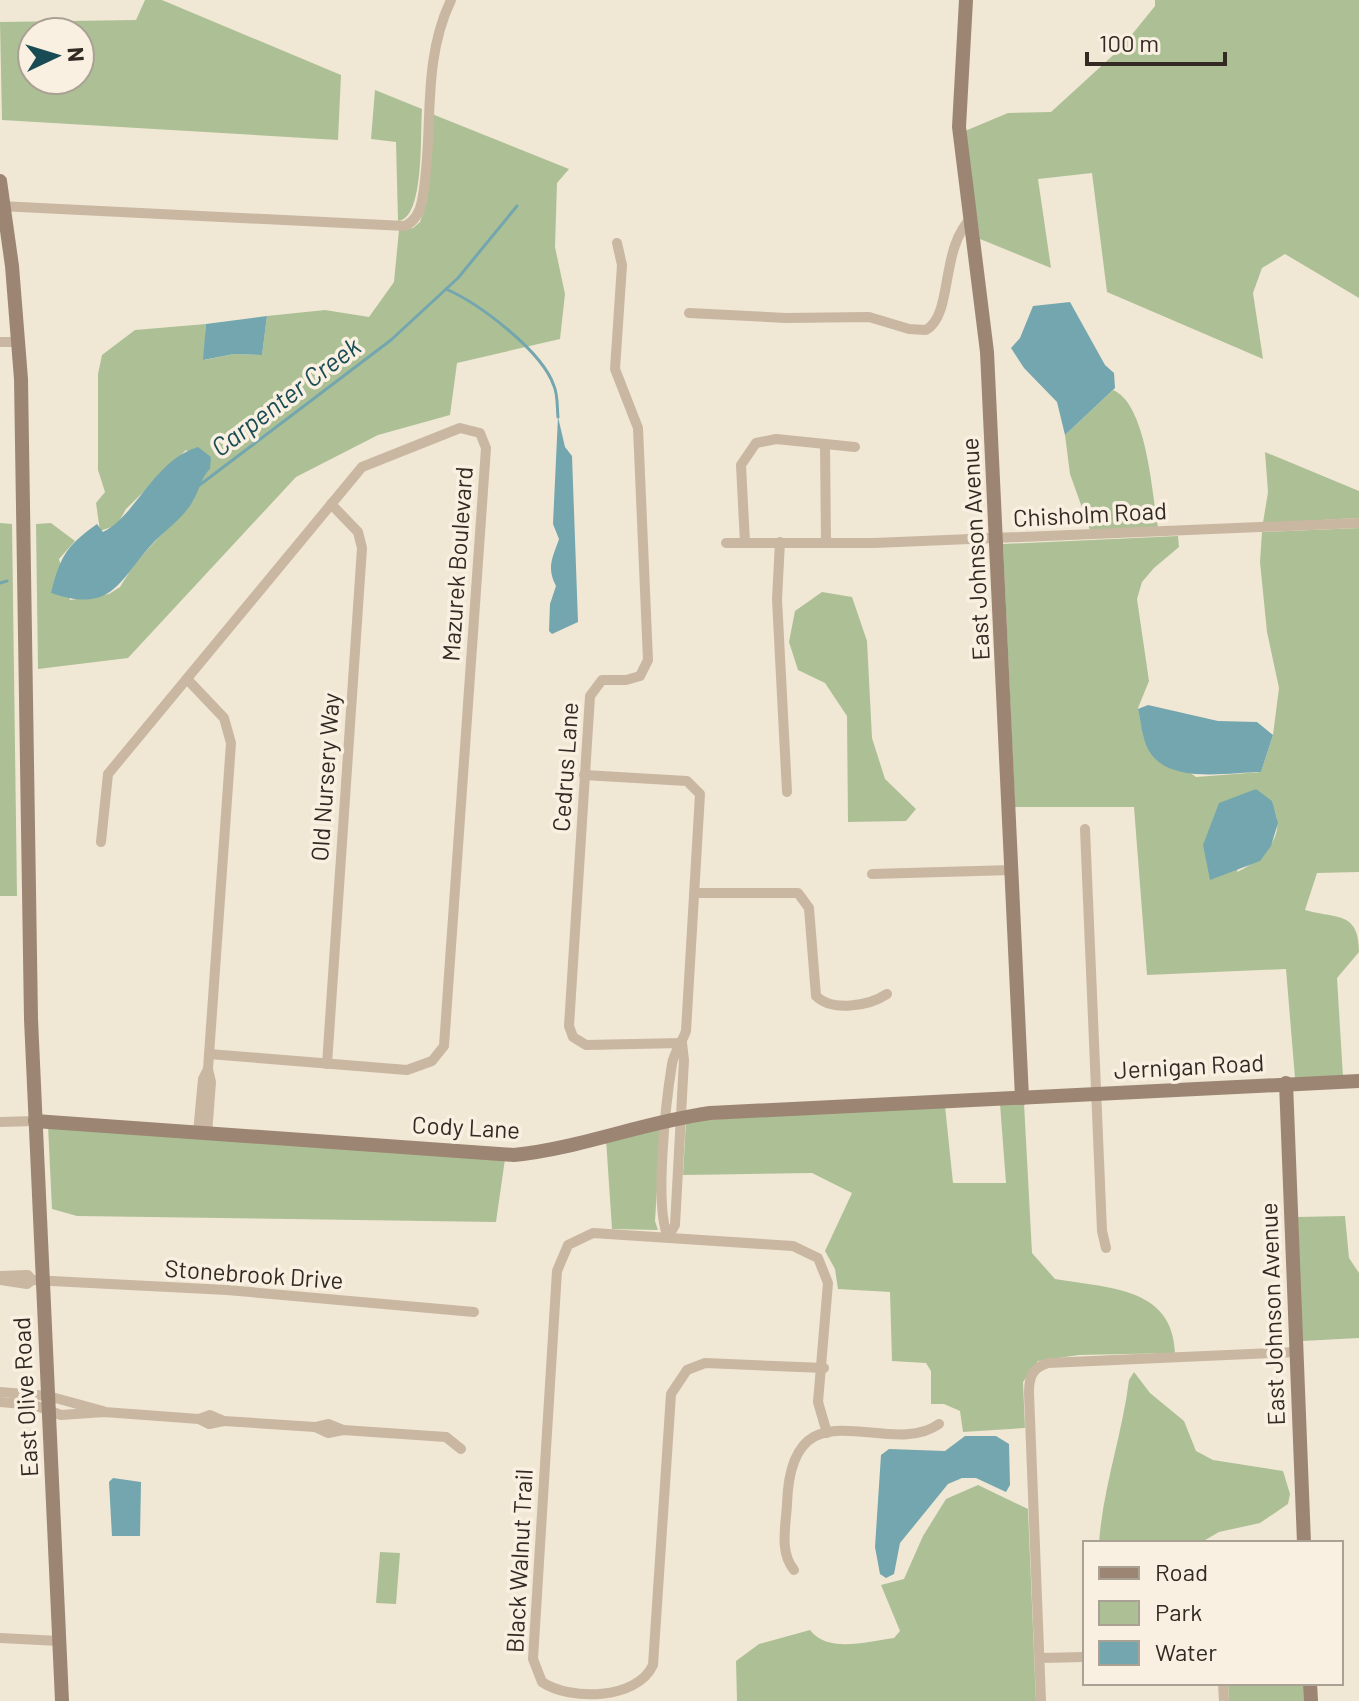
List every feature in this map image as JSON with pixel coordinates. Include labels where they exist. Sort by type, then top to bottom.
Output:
[{"type":"street","points":[[2,206],[387,226],[412,222],[422,200],[433,53],[451,0]]},
{"type":"street","name":"East Johnson Avenue","points":[[966,0],[959,127],[986,340],[998,539],[1022,1098]]},
{"type":"street","name":"East Olive Road","points":[[0,181],[19,342],[37,1280],[49,1403],[62,1701]]},
{"type":"street","points":[[689,313],[786,318],[869,317],[918,331],[926,330],[942,313],[950,254],[960,230],[972,217]]},
{"type":"street","name":"Cedrus Lane","points":[[617,243],[622,265],[615,369],[638,428],[648,660],[640,676],[626,680],[602,680],[592,690],[584,775],[571,1033],[586,1045],[682,1043]]},
{"type":"street","points":[[0,342],[19,342]]},
{"type":"street","name":"Mazurek Boulevard","points":[[101,842],[108,774],[331,504],[370,461],[460,428],[474,429],[486,448],[447,1037],[439,1055],[415,1069],[209,1054]]},
{"type":"street","points":[[745,543],[741,465],[748,450],[767,440],[855,447]]},
{"type":"street","points":[[825,444],[826,543]]},
{"type":"street","name":"Old Nursery Way","points":[[327,1064],[362,548],[358,532],[331,504]]},
{"type":"street","name":"Chisholm Road","points":[[726,543],[998,539],[1359,523]]},
{"type":"street","points":[[780,542],[777,599],[787,792]]},
{"type":"street","points":[[187,679],[224,718],[230,735],[208,1069],[211,1082],[202,1133]]},
{"type":"street","points":[[584,775],[687,781],[697,789],[701,800],[686,1031],[674,1118],[675,1225],[668,1237]]},
{"type":"street","points":[[1085,829],[1102,1231],[1106,1248]]},
{"type":"street","points":[[872,874],[1012,870]]},
{"type":"street","points":[[696,893],[798,893],[809,908],[816,996],[834,1005],[868,1003],[887,994]]},
{"type":"street","name":"Jernigan Road","points":[[1022,1098],[1359,1081]]},
{"type":"street","name":"East Johnson Avenue","points":[[1286,1083],[1304,1541]]},
{"type":"street","name":"Cody Lane","points":[[0,1122],[35,1121],[514,1155],[562,1148],[674,1118],[1022,1098]]},
{"type":"street","name":"Black Walnut Trail","points":[[824,1368],[705,1363],[679,1377],[671,1394],[653,1665],[636,1687],[618,1694],[567,1694],[549,1688],[537,1675],[533,1659],[558,1261],[568,1245],[584,1235],[668,1237],[793,1246],[810,1252],[822,1264],[828,1283],[824,1368],[818,1402],[827,1433]]},
{"type":"street","name":"Stonebrook Drive","points":[[0,1278],[27,1284],[37,1280],[241,1291],[474,1312]]},
{"type":"street","points":[[1041,1701],[1029,1393],[1031,1375],[1048,1363],[1297,1352]]},
{"type":"street","points":[[0,1392],[49,1403],[75,1415],[104,1412],[199,1419],[209,1424],[224,1421],[315,1427],[328,1433],[343,1430],[446,1437],[461,1449]]},
{"type":"street","points":[[0,1402],[49,1403]]},
{"type":"street","points":[[794,1570],[785,1548],[788,1476],[798,1453],[827,1433],[921,1434],[939,1424]]},
{"type":"street","points":[[0,1638],[59,1641]]},
{"type":"street","points":[[1040,1658],[1083,1657]]},
{"type":"green space","points":[[145,0],[162,0],[341,75],[338,140],[2,120],[0,22],[16,22],[16,96],[96,96],[96,21],[136,20]]},
{"type":"green space","points":[[1155,0],[1359,0],[1359,298],[1285,254],[1262,268],[1253,293],[1263,359],[1107,292],[1092,173],[1038,179],[1051,268],[980,239],[965,131],[1008,113],[1051,112],[1121,48],[1155,6]]},
{"type":"green space","points":[[375,90],[422,109],[417,191],[407,217],[398,221],[396,142],[371,139]]},
{"type":"green space","points":[[432,114],[569,169],[557,183],[555,247],[565,294],[560,339],[457,363],[450,415],[378,435],[296,477],[128,658],[38,669],[36,524],[51,523],[75,541],[59,559],[70,600],[109,594],[120,587],[135,563],[193,501],[201,478],[210,469],[186,450],[126,509],[117,525],[100,531],[96,503],[105,492],[98,470],[98,374],[102,355],[135,330],[206,324],[204,360],[234,354],[262,355],[267,316],[325,310],[369,317],[394,282],[399,230],[413,228],[420,222],[427,201]]},
{"type":"green space","points":[[1113,390],[1134,413],[1141,431],[1158,527],[1090,530],[1070,474],[1065,435]]},
{"type":"green space","points":[[1265,452],[1359,491],[1359,518],[1263,523],[1268,492]]},
{"type":"green space","points":[[0,523],[12,524],[17,896],[0,896]]},
{"type":"green space","points":[[1359,528],[1359,872],[1317,873],[1305,910],[1344,919],[1355,929],[1358,939],[1359,952],[1337,978],[1343,1077],[1295,1078],[1286,969],[1147,975],[1134,807],[1015,807],[1003,544],[1178,536],[1179,547],[1142,582],[1137,599],[1149,681],[1138,708],[1144,738],[1196,777],[1261,772],[1273,735],[1279,688],[1267,632],[1260,562],[1262,532]],"holes":[[[1255,789],[1268,800],[1275,812],[1276,835],[1262,856],[1237,872]]]},
{"type":"green space","points":[[822,592],[852,597],[867,641],[872,738],[885,779],[916,809],[906,821],[848,822],[847,716],[825,683],[798,670],[789,642],[795,611]]},
{"type":"green space","points":[[1024,1103],[1032,1253],[1055,1279],[1115,1289],[1150,1303],[1163,1314],[1171,1331],[1175,1353],[1079,1355],[1038,1361],[1023,1382],[1025,1428],[963,1432],[960,1411],[944,1404],[931,1404],[931,1371],[926,1363],[892,1361],[890,1292],[838,1289],[835,1269],[825,1251],[852,1193],[812,1173],[683,1175],[686,1121],[945,1106],[953,1183],[1006,1183],[1000,1104]]},
{"type":"green space","points":[[48,1125],[505,1159],[496,1222],[77,1216],[52,1209]]},
{"type":"green space","points":[[661,1125],[655,1221],[658,1230],[612,1229],[606,1139]]},
{"type":"green space","points":[[1345,1216],[1349,1258],[1359,1273],[1359,1338],[1302,1341],[1297,1217]]},
{"type":"green space","points":[[1134,1372],[1150,1393],[1184,1421],[1196,1451],[1213,1460],[1283,1471],[1290,1494],[1288,1504],[1260,1523],[1219,1532],[1203,1541],[1099,1541],[1104,1502],[1129,1380]]},
{"type":"green space","points":[[978,1485],[1028,1509],[1036,1701],[737,1701],[736,1661],[759,1644],[810,1630],[827,1642],[838,1644],[894,1638],[900,1631],[881,1585],[904,1579],[923,1536],[946,1499]]},
{"type":"green space","points":[[380,1552],[400,1553],[396,1604],[376,1603]]},
{"type":"green space","points":[[1228,1685],[1305,1685],[1305,1701],[1229,1701]]},
{"type":"water","points":[[1070,302],[1105,365],[1114,373],[1115,388],[1065,435],[1057,402],[1024,368],[1011,348],[1020,338],[1033,306]]},
{"type":"water","points":[[267,316],[262,355],[234,354],[203,360],[206,324]]},
{"type":"water","points":[[558,417],[565,447],[572,456],[578,622],[552,634],[549,631],[550,604],[556,586],[551,568],[559,539],[553,524]]},
{"type":"water","points":[[198,447],[211,457],[210,469],[193,501],[114,589],[103,596],[89,599],[72,599],[51,593],[61,561],[78,539],[97,524],[103,532],[115,524],[157,475],[183,454]]},
{"type":"water","points":[[1148,705],[1218,721],[1257,722],[1273,735],[1261,772],[1185,773],[1158,762],[1143,736],[1138,709]]},
{"type":"water","points":[[1256,789],[1272,801],[1278,823],[1271,846],[1260,861],[1210,880],[1203,845],[1219,803]]},
{"type":"water","points":[[965,1436],[996,1436],[1009,1444],[1010,1485],[1006,1492],[976,1478],[962,1478],[948,1484],[900,1543],[894,1574],[886,1578],[880,1574],[875,1547],[881,1455],[889,1449],[945,1451]]},
{"type":"water","points":[[113,1478],[141,1482],[140,1536],[112,1536],[109,1482]]},
{"type":"waterway","name":"Carpenter Creek","points":[[197,487],[391,340],[458,278],[517,206]]},
{"type":"waterway","points":[[446,289],[492,317],[537,358],[555,390],[558,417]]},
{"type":"waterway","name":"Carpenter Creek","points":[[0,583],[7,581]]}]
